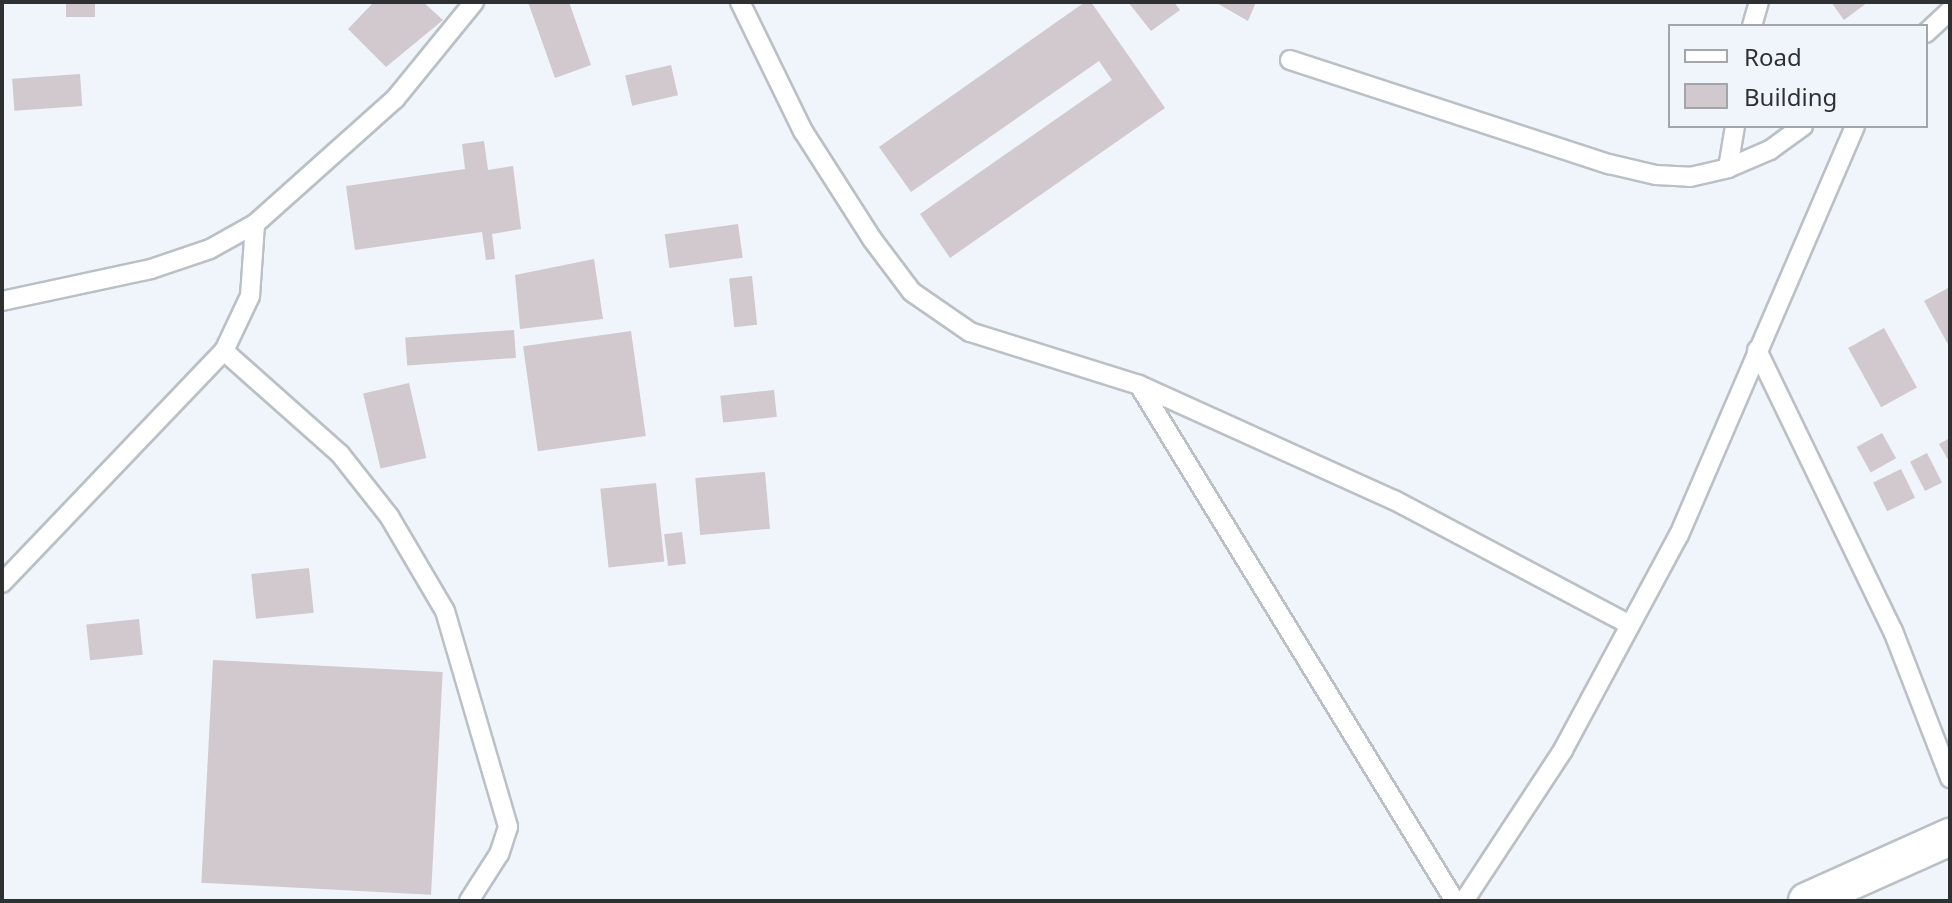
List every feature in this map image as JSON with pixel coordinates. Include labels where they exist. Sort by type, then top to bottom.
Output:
[{"type":"street","points":[[1807,901],[1950,837]]},
{"type":"lane","points":[[2,301],[151,269],[210,249],[255,224],[395,99],[474,2]]},
{"type":"lane","points":[[740,2],[803,131],[872,239],[912,292],[970,332],[1139,385],[1394,500],[1630,625]]},
{"type":"lane","points":[[1753,24],[1759,2]]},
{"type":"lane","points":[[1928,31],[1950,11]]},
{"type":"lane","points":[[1290,60],[1609,164],[1690,177],[1728,168],[1770,150],[1800,128]]},
{"type":"lane","points":[[1728,168],[1735,128]]},
{"type":"lane","points":[[1464,901],[1563,750],[1679,535],[1854,128]]},
{"type":"lane","points":[[2,583],[224,351],[250,296],[255,224]]},
{"type":"lane","points":[[1757,350],[1893,631],[1950,778]]},
{"type":"lane","points":[[224,351],[340,454],[389,516],[445,611],[508,827],[499,854],[469,901]]},
{"type":"lane","points":[[1139,385],[1455,901]]},
{"type":"building","points":[[66,2],[95,2],[95,17],[66,17]]},
{"type":"building","points":[[374,2],[423,2],[443,20],[386,67],[348,29]]},
{"type":"building","points":[[528,2],[569,2],[591,65],[555,78]]},
{"type":"building","points":[[1085,2],[1091,2],[1165,108],[950,258],[920,214],[1112,80],[1099,61],[911,192],[879,147]]},
{"type":"building","points":[[1128,2],[1174,2],[1180,10],[1151,31]]},
{"type":"building","points":[[1215,2],[1256,2],[1248,21]]},
{"type":"building","points":[[1831,2],[1868,2],[1844,20]]},
{"type":"building","points":[[671,65],[678,95],[632,106],[625,76]]},
{"type":"building","points":[[80,74],[82,106],[14,111],[12,79]]},
{"type":"building","points":[[484,141],[488,170],[513,166],[521,229],[492,234],[495,259],[486,260],[482,232],[355,250],[346,186],[465,169],[462,144]]},
{"type":"building","points":[[738,224],[743,258],[669,268],[665,234]]},
{"type":"building","points":[[594,259],[603,319],[520,329],[515,275]]},
{"type":"building","points":[[752,276],[757,325],[734,327],[729,278]]},
{"type":"building","points":[[1950,287],[1950,348],[1924,301]]},
{"type":"building","points":[[1884,328],[1917,387],[1881,407],[1848,348]]},
{"type":"building","points":[[514,330],[516,358],[407,366],[405,338]]},
{"type":"building","points":[[631,331],[646,436],[538,451],[523,346]]},
{"type":"building","points":[[409,383],[426,458],[381,469],[363,394]]},
{"type":"building","points":[[774,390],[777,417],[723,422],[720,396]]},
{"type":"building","points":[[1882,433],[1896,458],[1871,472],[1857,447]]},
{"type":"building","points":[[1950,438],[1950,463],[1939,444]]},
{"type":"building","points":[[1927,453],[1942,482],[1925,491],[1910,462]]},
{"type":"building","points":[[1901,469],[1915,498],[1887,511],[1873,483]]},
{"type":"building","points":[[765,472],[770,529],[700,535],[695,478]]},
{"type":"building","points":[[656,483],[664,562],[609,567],[600,489]]},
{"type":"building","points":[[682,532],[686,564],[668,566],[664,534]]},
{"type":"building","points":[[309,568],[314,613],[256,619],[251,574]]},
{"type":"building","points":[[139,619],[143,655],[90,660],[86,625]]},
{"type":"building","points":[[213,660],[443,672],[431,895],[201,883]]}]
